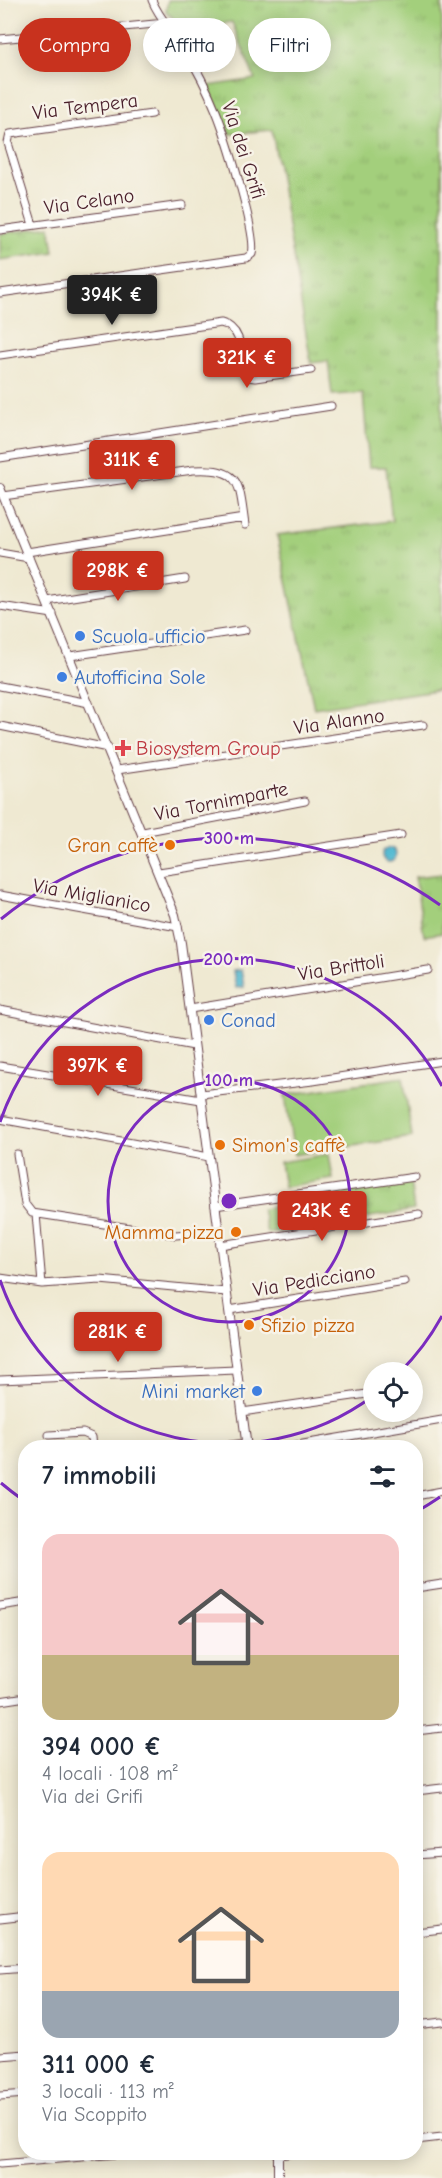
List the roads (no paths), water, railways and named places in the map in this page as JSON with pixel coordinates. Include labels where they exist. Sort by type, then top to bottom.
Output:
[{"type":"street","name":"Via dei Grifi","points":[[152,0],[162,18]]},
{"type":"street","points":[[0,39],[143,25]]},
{"type":"street","name":"Via dei Grifi","points":[[0,293],[246,258],[252,254],[254,246],[244,202],[216,109],[196,72]]},
{"type":"street","name":"Via Tempera","points":[[33,225],[8,143],[10,134],[152,114]]},
{"type":"street","name":"Via Celano","points":[[0,230],[182,205]]},
{"type":"street","points":[[0,355],[224,323],[237,333],[244,373],[248,377],[311,370]]},
{"type":"street","points":[[0,458],[331,406]]},
{"type":"street","points":[[0,553],[28,555],[244,521],[239,487],[226,472],[193,470],[2,492],[28,555],[47,601],[52,614],[143,832],[178,927],[246,1440]]},
{"type":"street","points":[[47,601],[185,579]]},
{"type":"street","points":[[0,606],[52,614]]},
{"type":"street","points":[[70,656],[245,630]]},
{"type":"street","points":[[0,686],[89,703]]},
{"type":"street","name":"Via Alanno","points":[[117,770],[423,725]]},
{"type":"street","points":[[0,726],[108,748]]},
{"type":"street","name":"Via Tornimparte","points":[[143,832],[305,801]]},
{"type":"street","points":[[159,872],[401,835]]},
{"type":"street","name":"Via Miglianico","points":[[0,895],[178,927]]},
{"type":"street","name":"Via Brittoli","points":[[190,1009],[428,970]]},
{"type":"street","points":[[0,1010],[194,1046]]},
{"type":"street","points":[[0,1066],[201,1097],[416,1066],[442,1060]]},
{"type":"street","points":[[0,1119],[209,1157]]},
{"type":"street","points":[[17,1154],[25,1204],[29,1211],[36,1214],[176,1235],[218,1230]]},
{"type":"street","points":[[215,1206],[415,1177]]},
{"type":"street","points":[[36,1214],[42,1284]]},
{"type":"street","points":[[220,1245],[419,1214]]},
{"type":"street","points":[[0,1278],[42,1284],[100,1280],[226,1292]]},
{"type":"street","name":"Via Pedicciano","points":[[229,1310],[405,1282]]},
{"type":"street","points":[[0,1380],[236,1370]]},
{"type":"street","points":[[242,1412],[363,1395]]},
{"type":"street","points":[[326,1440],[442,1420]]},
{"type":"street","points":[[49,1435],[85,1433],[92,1437],[92,1440]]},
{"type":"street","points":[[423,1495],[442,1491]]},
{"type":"street","points":[[423,1587],[442,1584]]},
{"type":"street","points":[[0,1606],[18,1603]]},
{"type":"street","points":[[0,1701],[18,1698]]},
{"type":"street","points":[[423,1730],[442,1728]]},
{"type":"street","points":[[423,1790],[442,1788]]},
{"type":"street","points":[[423,1855],[442,1853]]},
{"type":"street","points":[[0,1918],[18,1917]]},
{"type":"street","points":[[423,1931],[442,1929]]},
{"type":"street","points":[[0,1970],[18,1969]]},
{"type":"street","points":[[423,2024],[442,2022]]},
{"type":"street","points":[[0,2056],[18,2055]]},
{"type":"street","points":[[0,2096],[18,2095]]},
{"type":"street","points":[[423,2139],[442,2137]]},
{"type":"street","points":[[0,2164],[47,2160]]},
{"type":"street","points":[[278,2160],[278,2178]]},
{"type":"water","points":[[386,848],[392,848],[396,855],[392,862],[386,862],[382,858],[382,852]]},
{"type":"water","points":[[241,970],[244,987],[236,988],[233,971]]},
{"type":"place","name":"Scuola ufficio","points":[[80,636]]},
{"type":"place","name":"Autofficina Sole","points":[[62,677]]},
{"type":"place","name":"Biosystem Group","points":[[123,748]]},
{"type":"place","name":"Gran caffè","points":[[170,845]]},
{"type":"place","name":"Conad","points":[[209,1020]]},
{"type":"place","name":"Simon's caffè","points":[[220,1145]]},
{"type":"place","name":"Mamma pizza","points":[[236,1232]]},
{"type":"place","name":"Sfizio pizza","points":[[249,1325]]},
{"type":"place","name":"Mini market","points":[[257,1391]]}]
